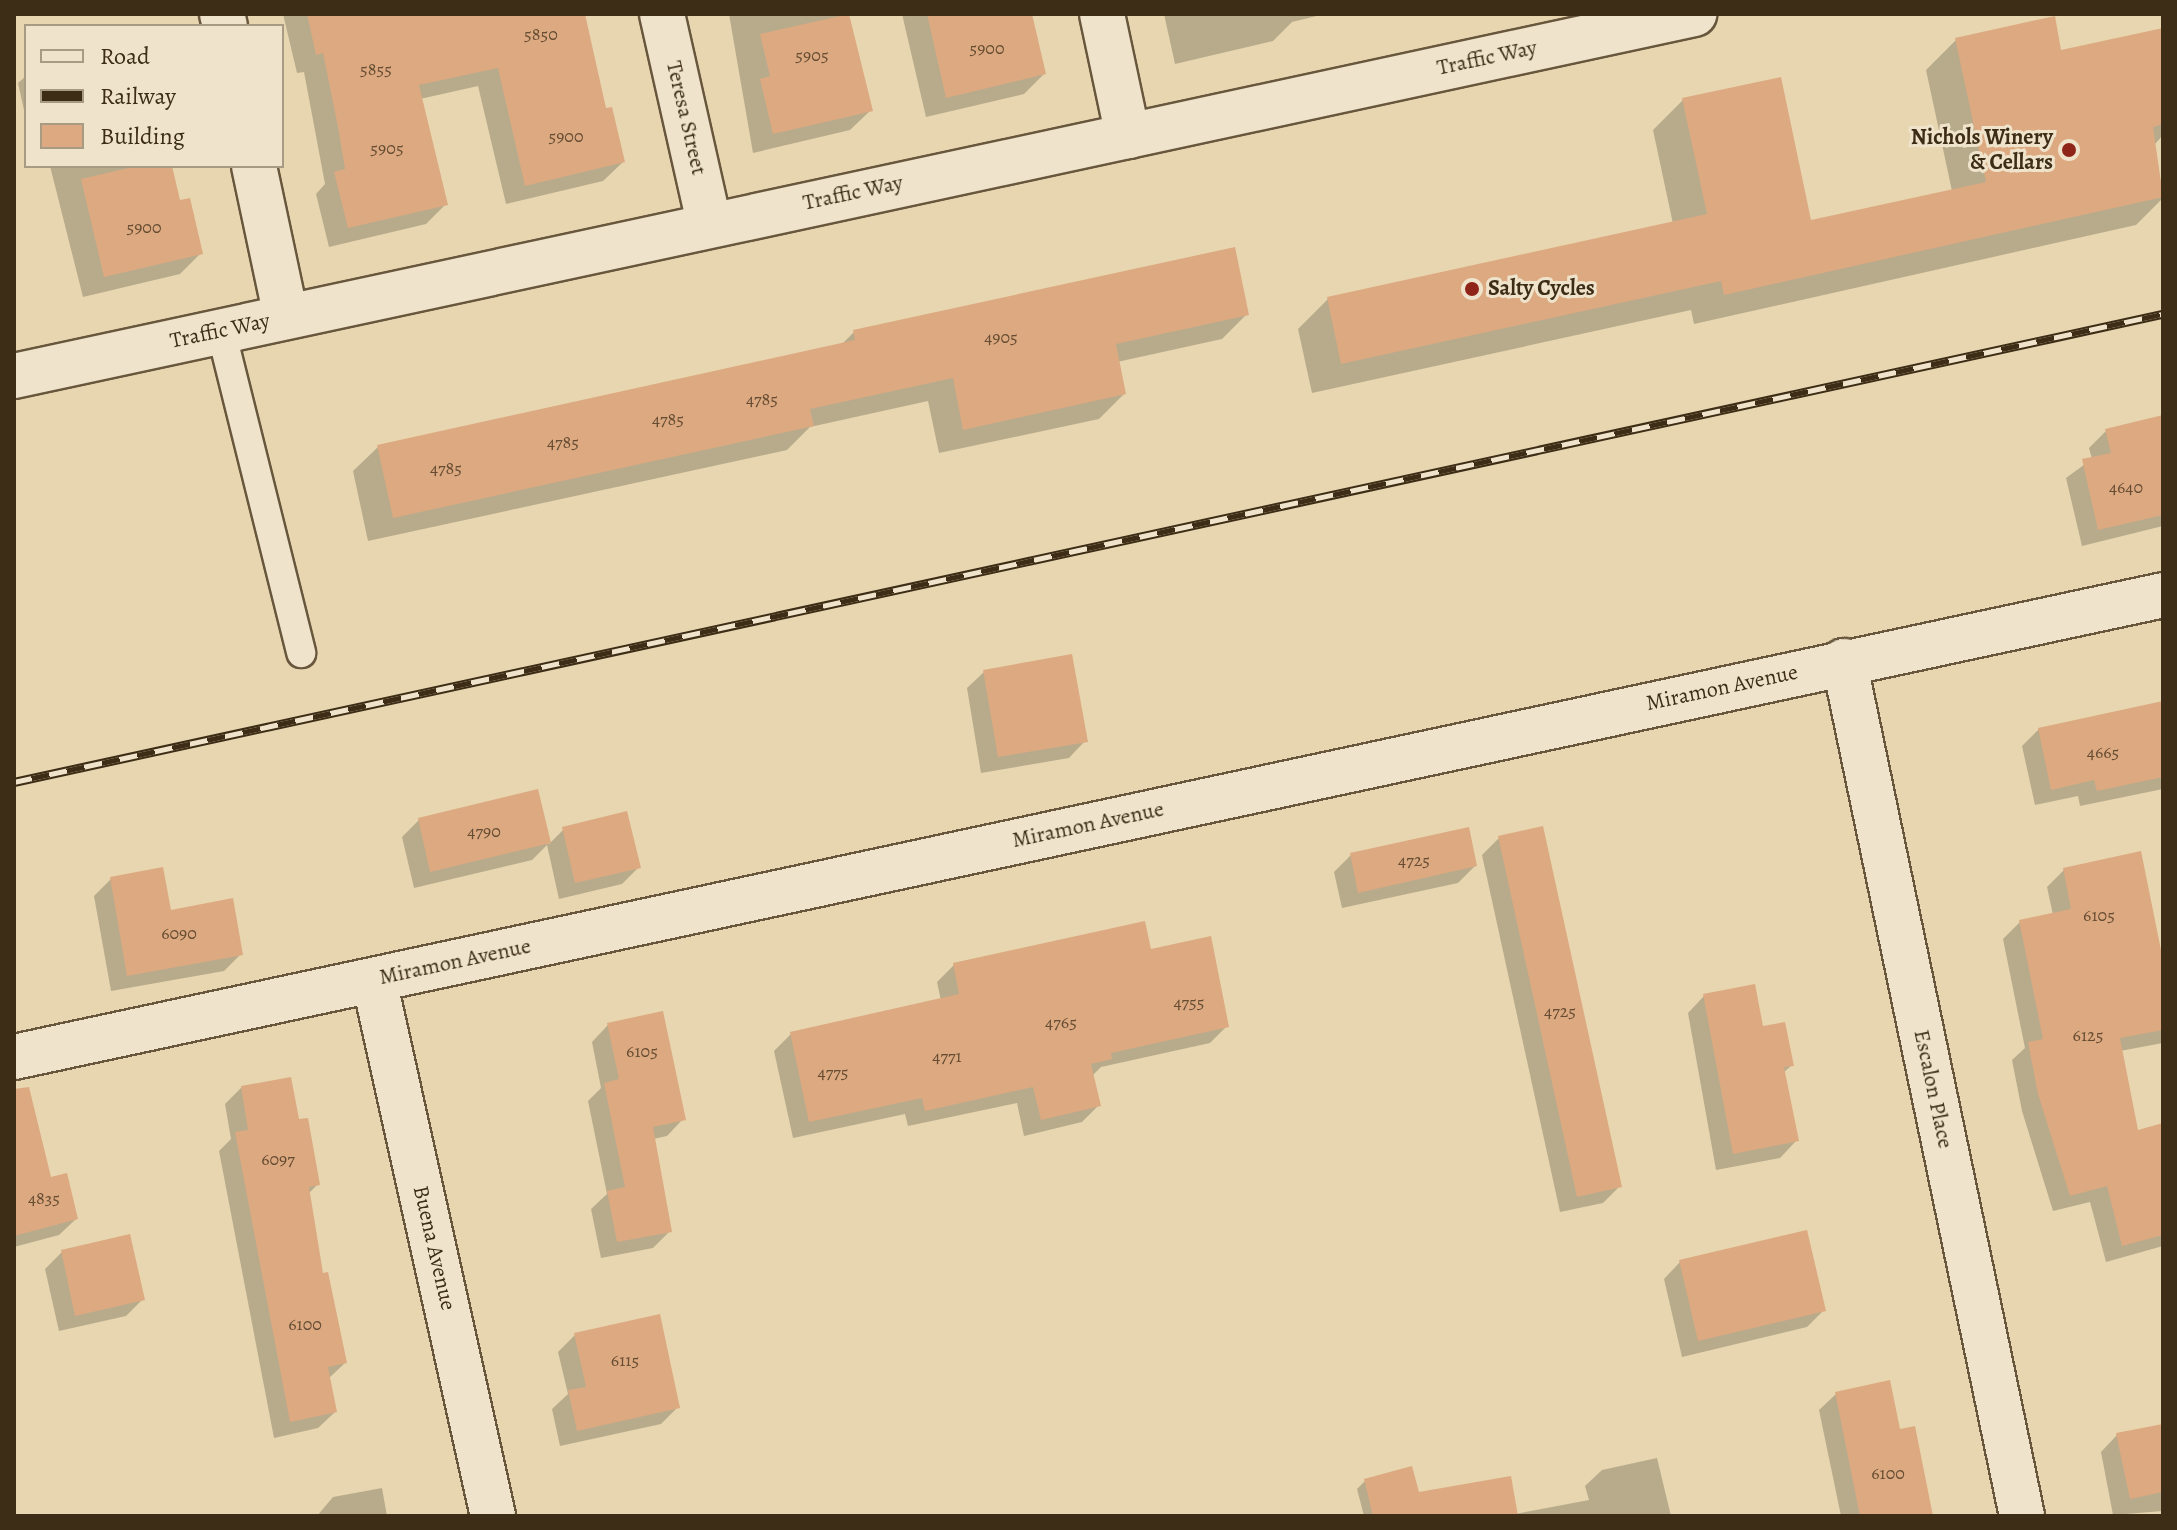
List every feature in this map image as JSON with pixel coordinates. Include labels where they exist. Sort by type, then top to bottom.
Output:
[{"type":"street","name":"Teresa Street","points":[[662,14],[709,223]]},
{"type":"street","points":[[1102,14],[1128,136]]},
{"type":"street","name":"Traffic Way","points":[[14,376],[709,223],[1128,136],[1628,21],[1694,14]]},
{"type":"street","points":[[254,168],[286,317]]},
{"type":"street","name":"Miramon Avenue","points":[[14,1057],[1844,661],[2163,595]]},
{"type":"street","name":"Escalon Place","points":[[1844,661],[2022,1516]]},
{"type":"street","name":"Buena Avenue","points":[[374,980],[493,1516]]},
{"type":"lane","points":[[221,331],[301,653]]},
{"type":"building","points":[[307,14],[585,14],[606,108],[612,107],[625,162],[525,186],[498,68],[419,85],[448,205],[348,228],[334,172],[345,169],[338,127],[323,53],[316,55]]},
{"type":"building","points":[[849,14],[873,111],[773,134],[760,79],[770,76],[760,34]]},
{"type":"building","points":[[927,14],[1032,14],[1046,74],[946,98]]},
{"type":"building","name":"Nichols Winery & Cellars","points":[[2055,16],[2061,50],[2163,28],[2163,124],[2153,127],[2163,197],[1724,295],[1721,281],[1341,364],[1327,297],[1707,214],[1682,98],[1781,77],[1811,220],[1986,182],[1955,38]]},
{"type":"building","points":[[128,168],[172,168],[180,200],[190,198],[203,254],[104,277],[81,179]]},
{"type":"building","points":[[1235,247],[1249,315],[1116,344],[1126,394],[963,430],[953,378],[810,409],[814,426],[393,518],[377,445],[855,340],[853,330]]},
{"type":"building","points":[[2163,415],[2163,515],[2098,530],[2082,459],[2111,453],[2105,429]]},
{"type":"building","points":[[1072,654],[1088,742],[998,757],[983,670]]},
{"type":"building","points":[[2163,701],[2163,777],[2097,791],[2094,780],[2051,790],[2038,728]]},
{"type":"building","points":[[538,789],[551,843],[430,872],[418,818]]},
{"type":"building","points":[[627,811],[641,868],[575,883],[562,827]]},
{"type":"building","points":[[1543,826],[1622,1187],[1577,1197],[1498,836]]},
{"type":"building","points":[[1469,827],[1477,866],[1358,893],[1350,853]]},
{"type":"building","points":[[2141,851],[2163,960],[2163,1030],[2120,1038],[2138,1130],[2163,1123],[2163,1235],[2122,1246],[2107,1186],[2070,1196],[2038,1094],[2028,1042],[2043,1039],[2019,920],[2071,909],[2063,868]]},
{"type":"building","points":[[163,867],[171,910],[233,898],[243,955],[127,976],[110,877]]},
{"type":"building","points":[[1145,921],[1151,949],[1211,936],[1229,1027],[1111,1053],[1112,1059],[1091,1064],[1101,1106],[1041,1120],[1033,1087],[925,1111],[922,1098],[809,1122],[790,1032],[959,994],[953,963]]},
{"type":"building","points":[[1755,984],[1763,1026],[1785,1022],[1794,1066],[1784,1067],[1799,1141],[1733,1154],[1703,994]]},
{"type":"building","points":[[663,1011],[686,1120],[653,1127],[672,1232],[617,1242],[607,1191],[625,1187],[604,1083],[619,1079],[607,1023]]},
{"type":"building","points":[[291,1077],[299,1119],[308,1118],[320,1185],[309,1187],[323,1273],[328,1272],[347,1363],[328,1367],[337,1412],[290,1422],[235,1132],[248,1130],[241,1086]]},
{"type":"building","points":[[29,1087],[51,1177],[67,1173],[78,1219],[14,1236],[14,1089]]},
{"type":"building","points":[[1807,1230],[1826,1311],[1698,1341],[1679,1260]]},
{"type":"building","points":[[130,1234],[145,1300],[75,1316],[61,1250]]},
{"type":"building","points":[[660,1314],[680,1408],[577,1431],[568,1390],[586,1387],[574,1333]]},
{"type":"building","points":[[1890,1380],[1900,1429],[1915,1426],[1933,1516],[1860,1516],[1835,1392]]},
{"type":"building","points":[[2163,1424],[2163,1492],[2130,1499],[2116,1433]]},
{"type":"building","points":[[1412,1466],[1419,1492],[1511,1476],[1518,1516],[1373,1516],[1364,1479]]},
{"type":"railway","points":[[14,782],[2163,314]]},
{"type":"place","name":"Nichols Winery & Cellars","points":[[2069,150]]},
{"type":"place","name":"Salty Cycles","points":[[1472,289]]}]
